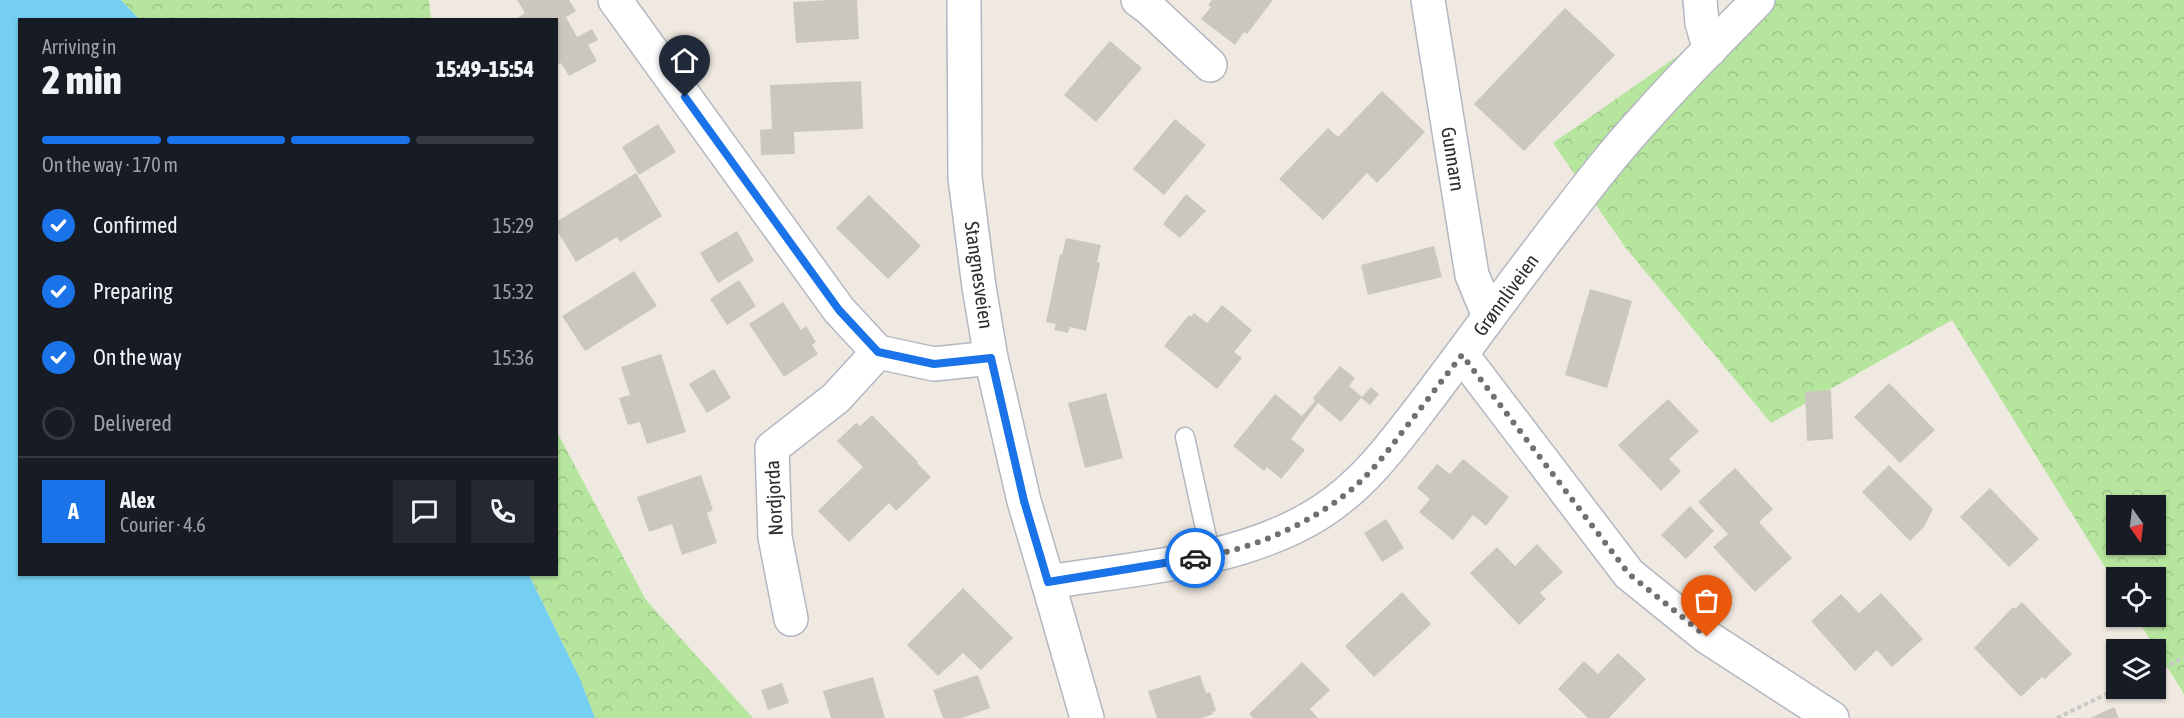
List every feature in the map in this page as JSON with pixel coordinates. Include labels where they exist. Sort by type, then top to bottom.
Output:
[{"type":"street","points":[[615,0],[839,310],[878,352],[934,364],[991,358]]},
{"type":"street","name":"Stangnesveien","points":[[963,0],[965,178],[991,358],[1024,501],[1087,718]]},
{"type":"street","points":[[1138,0],[1210,65]]},
{"type":"street","name":"Gunnarn","points":[[1428,0],[1472,275],[1489,316]]},
{"type":"street","points":[[1700,0],[1702,23],[1710,50]]},
{"type":"street","name":"Grønnliveien","points":[[1048,582],[1211,556],[1274,536],[1321,512],[1353,488],[1381,460],[1587,188],[1647,115],[1758,0]]},
{"type":"street","name":"Nordjorda","points":[[791,619],[775,537],[772,448],[836,398],[878,352]]},
{"type":"street","points":[[1462,355],[1629,574],[1707,637],[1832,718]]},
{"type":"lane","points":[[1185,437],[1211,556]]},
{"type":"path","points":[[2166,666],[2184,658]]},
{"type":"path","points":[[2057,718],[2106,694]]},
{"type":"green space","points":[[121,0],[429,0],[431,18],[138,18]]},
{"type":"green space","points":[[1744,0],[2184,0],[2184,694],[2166,665],[2166,639],[2150,639],[2142,627],[2166,627],[2166,567],[2106,567],[2106,569],[1952,320],[1771,423],[1625,247],[1553,143],[1709,34]]},
{"type":"green space","points":[[558,434],[646,600],[753,718],[595,718],[580,679],[529,576],[558,576]]},
{"type":"water","points":[[0,0],[121,0],[138,18],[18,18],[18,576],[529,576],[580,679],[595,718],[0,718]]},
{"type":"building","points":[[517,0],[569,0],[576,11],[566,17],[577,37],[592,29],[598,40],[588,45],[597,61],[569,76],[561,63],[558,65],[558,18],[517,18],[525,13]]},
{"type":"building","points":[[857,0],[859,39],[796,43],[793,2]]},
{"type":"building","points":[[1212,0],[1273,0],[1247,34],[1244,32],[1235,45],[1201,19],[1211,7],[1208,5]]},
{"type":"building","points":[[1565,8],[1615,55],[1524,151],[1474,104]]},
{"type":"building","points":[[1110,41],[1142,68],[1096,122],[1064,95]]},
{"type":"building","points":[[861,81],[863,129],[794,132],[795,154],[761,155],[760,130],[772,129],[770,85]]},
{"type":"building","points":[[1382,91],[1425,132],[1377,183],[1367,173],[1323,220],[1279,179],[1328,128],[1338,137]]},
{"type":"building","points":[[1175,119],[1206,145],[1164,195],[1133,169]]},
{"type":"building","points":[[658,124],[676,152],[639,175],[622,147]]},
{"type":"building","points":[[636,173],[662,216],[620,242],[617,237],[576,262],[558,232],[558,221]]},
{"type":"building","points":[[1186,194],[1206,211],[1180,238],[1163,224]]},
{"type":"building","points":[[869,195],[921,246],[888,279],[836,228]]},
{"type":"building","points":[[737,231],[754,261],[718,283],[700,253]]},
{"type":"building","points":[[1066,238],[1101,245],[1097,262],[1100,263],[1086,331],[1070,327],[1068,333],[1054,330],[1056,324],[1046,322],[1060,254],[1062,255]]},
{"type":"building","points":[[1434,246],[1442,277],[1368,295],[1361,265]]},
{"type":"building","points":[[634,271],[657,306],[585,351],[562,316]]},
{"type":"building","points":[[739,280],[756,306],[727,325],[710,299]]},
{"type":"building","points":[[1590,289],[1632,301],[1607,388],[1565,375]]},
{"type":"building","points":[[783,302],[801,330],[806,326],[816,342],[812,345],[818,354],[784,377],[749,324]]},
{"type":"building","points":[[1222,305],[1252,330],[1234,352],[1242,358],[1217,389],[1164,346],[1189,315],[1191,317],[1194,313],[1207,323]]},
{"type":"building","points":[[661,354],[686,432],[647,444],[640,422],[628,425],[619,398],[630,395],[621,367]]},
{"type":"building","points":[[1340,366],[1355,378],[1349,386],[1362,397],[1341,422],[1318,403],[1291,439],[1305,450],[1281,479],[1267,467],[1264,471],[1233,446],[1275,394],[1302,416],[1315,401],[1313,398]]},
{"type":"building","points":[[714,369],[731,398],[707,413],[689,384]]},
{"type":"building","points":[[1889,383],[1935,430],[1900,463],[1854,417]]},
{"type":"building","points":[[1371,387],[1379,394],[1370,405],[1361,398]]},
{"type":"building","points":[[1831,390],[1833,439],[1807,441],[1805,392]]},
{"type":"building","points":[[1106,393],[1123,458],[1085,468],[1068,403]]},
{"type":"building","points":[[1668,399],[1699,431],[1669,459],[1681,471],[1661,491],[1618,445]]},
{"type":"building","points":[[872,415],[931,477],[896,511],[889,503],[849,542],[818,511],[863,467],[837,441],[856,423],[860,426]]},
{"type":"building","points":[[1463,459],[1509,497],[1486,526],[1473,515],[1453,540],[1419,512],[1430,499],[1417,488],[1437,464],[1450,474]]},
{"type":"building","points":[[1889,465],[1933,509],[1924,527],[1910,541],[1862,492]]},
{"type":"building","points":[[1735,468],[1773,509],[1759,522],[1792,558],[1755,592],[1713,547],[1728,534],[1698,502]]},
{"type":"building","points":[[701,475],[713,510],[707,513],[717,543],[682,555],[672,524],[649,532],[637,497]]},
{"type":"building","points":[[1990,488],[2039,539],[2009,567],[1960,517]]},
{"type":"building","points":[[1690,506],[1714,531],[1686,559],[1661,535]]},
{"type":"building","points":[[1386,519],[1404,548],[1382,562],[1364,533]]},
{"type":"building","points":[[1537,544],[1563,572],[1540,593],[1546,599],[1519,625],[1470,573],[1497,547],[1515,566]]},
{"type":"building","points":[[963,588],[1013,638],[981,670],[963,653],[938,676],[907,645]]},
{"type":"building","points":[[1402,592],[1431,624],[1374,677],[1345,646]]},
{"type":"building","points":[[1881,593],[1923,639],[1892,667],[1877,650],[1855,671],[1811,621],[1841,594],[1859,613]]},
{"type":"building","points":[[2022,602],[2072,654],[2021,697],[1974,648],[2013,607],[2015,609]]},
{"type":"building","points":[[1618,653],[1646,679],[1609,718],[1588,718],[1558,689],[1584,661],[1598,674]]},
{"type":"building","points":[[1302,662],[1330,690],[1310,709],[1318,718],[1253,718],[1249,714]]},
{"type":"building","points":[[978,675],[990,708],[962,718],[943,718],[933,690]]},
{"type":"building","points":[[1200,675],[1206,693],[1210,692],[1216,711],[1212,712],[1213,714],[1202,718],[1157,718],[1148,691]]},
{"type":"building","points":[[873,677],[885,718],[831,718],[823,691]]},
{"type":"building","points":[[782,683],[789,703],[768,710],[761,690]]},
{"type":"building","points":[[2114,707],[2119,718],[2090,718]]},
{"type":"way so far","points":[[1195,558],[1211,556],[1274,536],[1321,512],[1353,488],[1381,460],[1462,355],[1629,574],[1707,637]]},
{"type":"route","points":[[685,97],[839,310],[878,352],[934,364],[991,358],[1024,501],[1048,582],[1195,558]]}]
